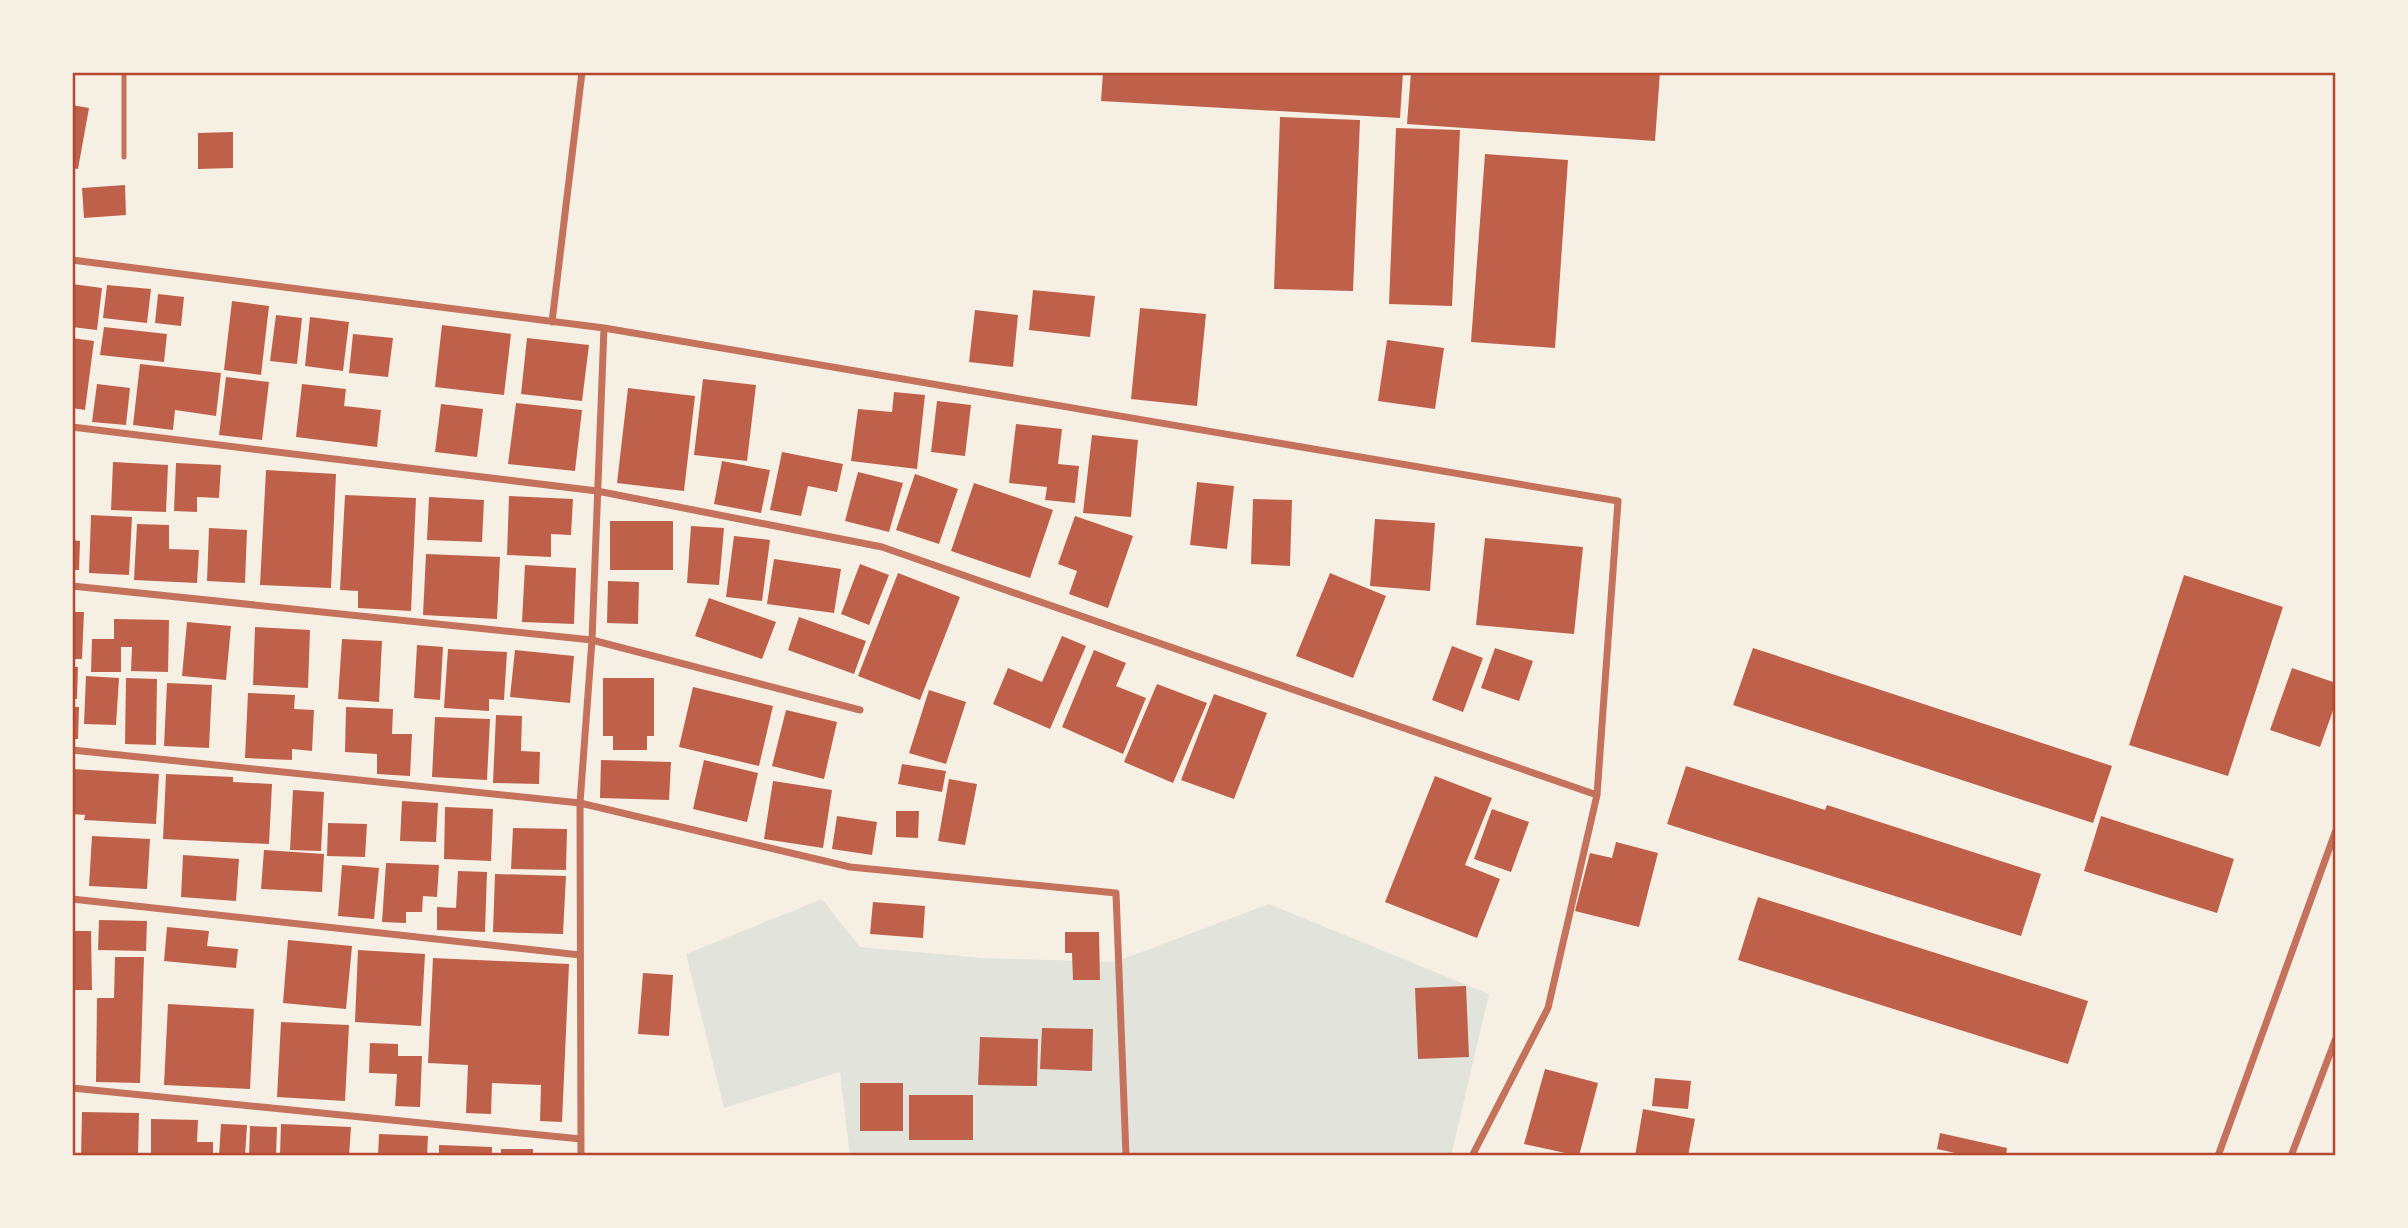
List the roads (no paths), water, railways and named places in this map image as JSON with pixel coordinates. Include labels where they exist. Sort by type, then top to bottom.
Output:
[{"type":"street","points":[[552,322],[582,72]]},
{"type":"street","points":[[72,260],[604,328],[1618,501],[1597,795],[1549,1008],[1472,1156]]},
{"type":"street","points":[[581,1156],[580,803],[592,640],[604,328]]},
{"type":"street","points":[[72,427],[597,491],[882,547],[1597,795]]},
{"type":"street","points":[[72,586],[592,640],[860,710]]},
{"type":"street","points":[[72,750],[580,803],[850,867],[1116,893],[1126,1156]]},
{"type":"street","points":[[2218,1156],[2336,830]]},
{"type":"street","points":[[72,899],[580,955]]},
{"type":"street","points":[[2291,1156],[2336,1038]]},
{"type":"street","points":[[72,1088],[581,1139]]},
{"type":"lane","points":[[124,72],[124,157]]}]
